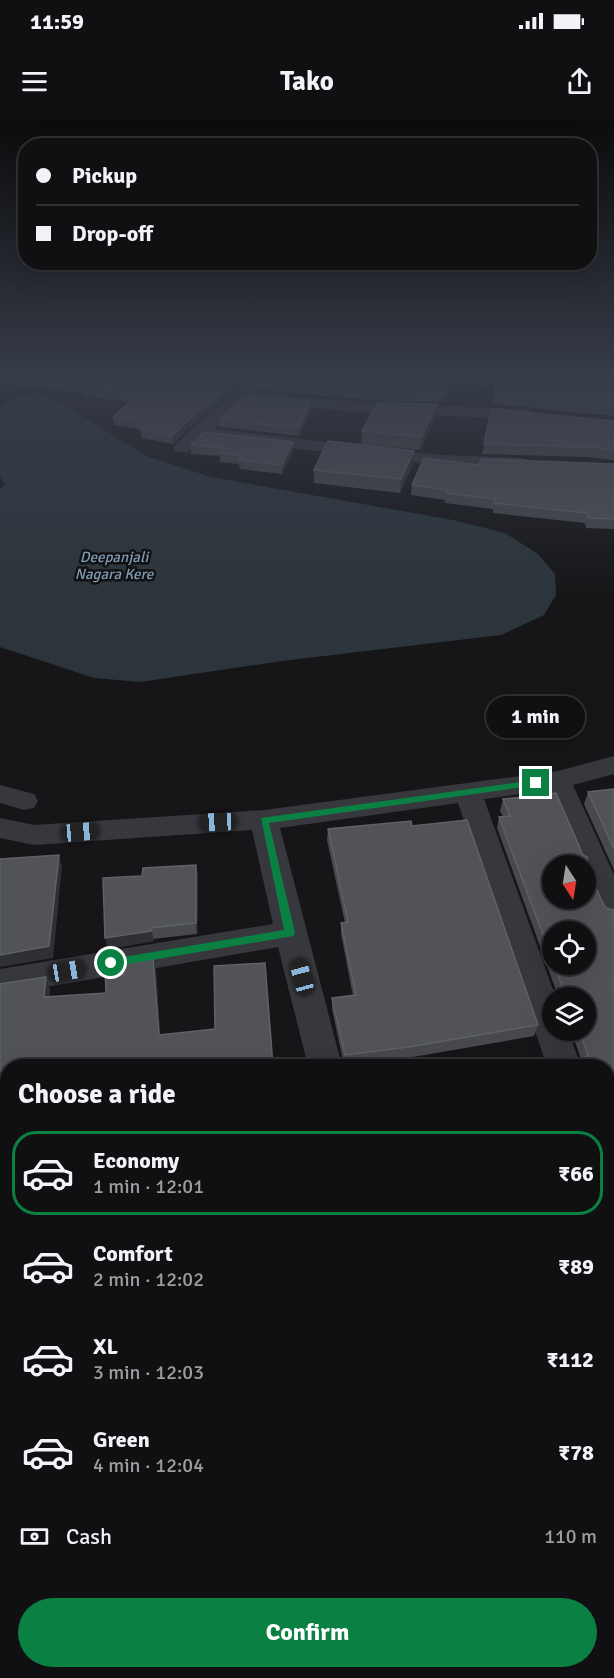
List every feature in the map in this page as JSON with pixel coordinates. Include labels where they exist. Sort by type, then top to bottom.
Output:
[{"type":"street","points":[[342,449],[440,460],[542,463]]},
{"type":"street","points":[[0,828],[34,836],[194,823],[264,820],[558,780],[614,765]]},
{"type":"street","points":[[558,780],[614,909]]},
{"type":"street","points":[[468,791],[562,1059]]},
{"type":"street","points":[[264,820],[290,933],[323,1059]]},
{"type":"street","points":[[0,982],[290,933]]},
{"type":"water","name":"Deepanjali Nagara Kere","points":[[0,449],[134,449],[146,456],[211,477],[453,520],[505,533],[538,554],[555,574],[556,595],[544,615],[501,635],[282,661],[140,682],[94,678],[0,647],[0,489],[5,485],[0,477]]},
{"type":"building","points":[[223,449],[290,449],[282,465],[239,460],[242,456],[220,453]]},
{"type":"building","points":[[324,449],[414,451],[401,479],[314,470]]},
{"type":"building","points":[[424,458],[479,465],[481,459],[614,464],[614,519],[588,518],[587,513],[494,503],[495,499],[446,493],[447,490],[412,485]]},
{"type":"building","points":[[614,789],[614,849],[588,792]]},
{"type":"building","points":[[556,793],[583,855],[542,855],[542,909],[596,909],[596,888],[606,908],[614,910],[614,1059],[584,1059],[588,1055],[583,1041],[596,1041],[596,987],[561,987],[558,975],[596,975],[596,921],[542,921],[542,932],[499,817],[510,816],[503,799]]},
{"type":"building","points":[[467,820],[538,1025],[345,1055],[332,998],[356,995],[341,923],[348,922],[328,829],[411,821],[412,826]]},
{"type":"building","points":[[59,855],[49,946],[0,955],[0,859]]},
{"type":"building","points":[[196,865],[196,923],[151,928],[151,931],[105,938],[103,878],[142,876],[143,868]]},
{"type":"building","points":[[153,959],[159,1035],[215,1029],[214,966],[265,963],[272,1059],[0,1059],[0,984],[46,977],[44,997],[106,993],[105,967]]},
{"type":"route","points":[[111,963],[290,933],[264,820],[536,783]]}]
